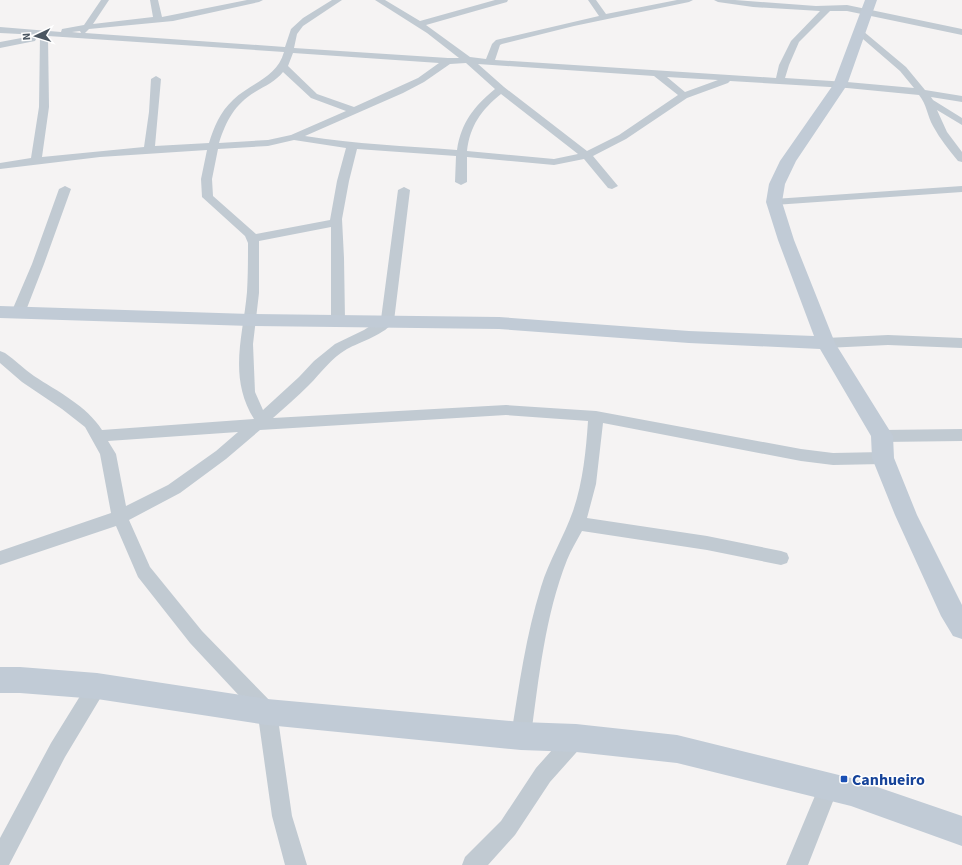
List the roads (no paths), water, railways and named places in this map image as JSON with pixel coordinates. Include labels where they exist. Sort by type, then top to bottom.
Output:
[{"type":"street","points":[[80,37],[105,0]]},
{"type":"street","points":[[154,0],[158,19]]},
{"type":"street","points":[[259,0],[173,18],[87,27],[45,35],[2,47],[3,31],[45,35],[448,61],[468,60],[657,74],[840,84],[920,91],[962,99]]},
{"type":"street","points":[[260,422],[248,392],[246,344],[250,320],[255,256],[253,238],[208,197],[206,181],[214,146],[224,119],[238,99],[262,84],[283,66],[289,50],[293,32],[296,27],[338,0]]},
{"type":"street","points":[[379,0],[419,24],[468,60],[501,89],[587,156],[612,186]]},
{"type":"street","points":[[419,24],[504,0]]},
{"type":"street","points":[[592,0],[604,16]]},
{"type":"street","points":[[488,62],[496,44],[499,42],[604,16],[688,0]]},
{"type":"street","points":[[718,0],[827,8],[847,8],[868,3],[962,32]]},
{"type":"street","points":[[868,3],[860,33],[840,84],[788,161],[778,184],[774,202],[786,240],[826,343],[882,436],[883,458],[906,515],[950,608],[962,628]]},
{"type":"street","points":[[780,81],[784,66],[795,41],[827,8]]},
{"type":"street","points":[[860,33],[903,69],[930,102],[962,122]]},
{"type":"street","points":[[36,160],[44,107],[45,35]]},
{"type":"street","points":[[0,166],[36,160],[149,150],[268,143],[294,137],[413,84],[448,61]]},
{"type":"street","points":[[283,66],[314,96],[353,110]]},
{"type":"street","points":[[657,74],[685,96]]},
{"type":"street","points":[[294,137],[324,143],[352,146],[376,146],[554,162],[575,160],[587,156],[620,138],[685,96],[732,78]]},
{"type":"street","points":[[149,150],[154,112],[156,79]]},
{"type":"street","points":[[461,182],[460,154],[462,138],[471,117],[481,106],[501,89]]},
{"type":"street","points":[[930,102],[931,113],[948,141],[962,159]]},
{"type":"street","points":[[338,320],[338,258],[335,222],[352,146]]},
{"type":"street","points":[[774,202],[824,200],[962,189]]},
{"type":"street","points":[[65,190],[38,264],[9,313],[250,320],[498,323],[689,337],[826,343],[888,340],[962,343]]},
{"type":"street","points":[[0,558],[86,530],[120,517],[174,489],[221,455],[260,422],[304,381],[319,364],[340,347],[369,333],[387,321],[404,190]]},
{"type":"street","points":[[253,238],[335,222]]},
{"type":"street","points":[[0,356],[27,378],[67,405],[90,423],[108,454],[120,517],[144,572],[196,637],[267,712],[282,816],[296,865]]},
{"type":"street","points":[[98,436],[260,422],[506,410],[596,416],[733,440],[801,455],[833,459],[883,458]]},
{"type":"street","points":[[521,736],[541,617],[557,563],[577,523],[587,492],[592,460],[596,416]]},
{"type":"street","points":[[882,436],[962,435]]},
{"type":"street","points":[[577,523],[706,543],[781,558]]},
{"type":"street","points":[[0,680],[20,680],[97,686],[267,712],[521,736],[576,738],[677,749],[851,792],[962,831]]},
{"type":"street","points":[[0,860],[58,750],[97,686]]},
{"type":"street","points":[[473,865],[508,828],[543,775],[576,738]]},
{"type":"street","points":[[797,865],[829,786]]},
{"type":"place","name":"Canhueiro","points":[[844,779]]}]
